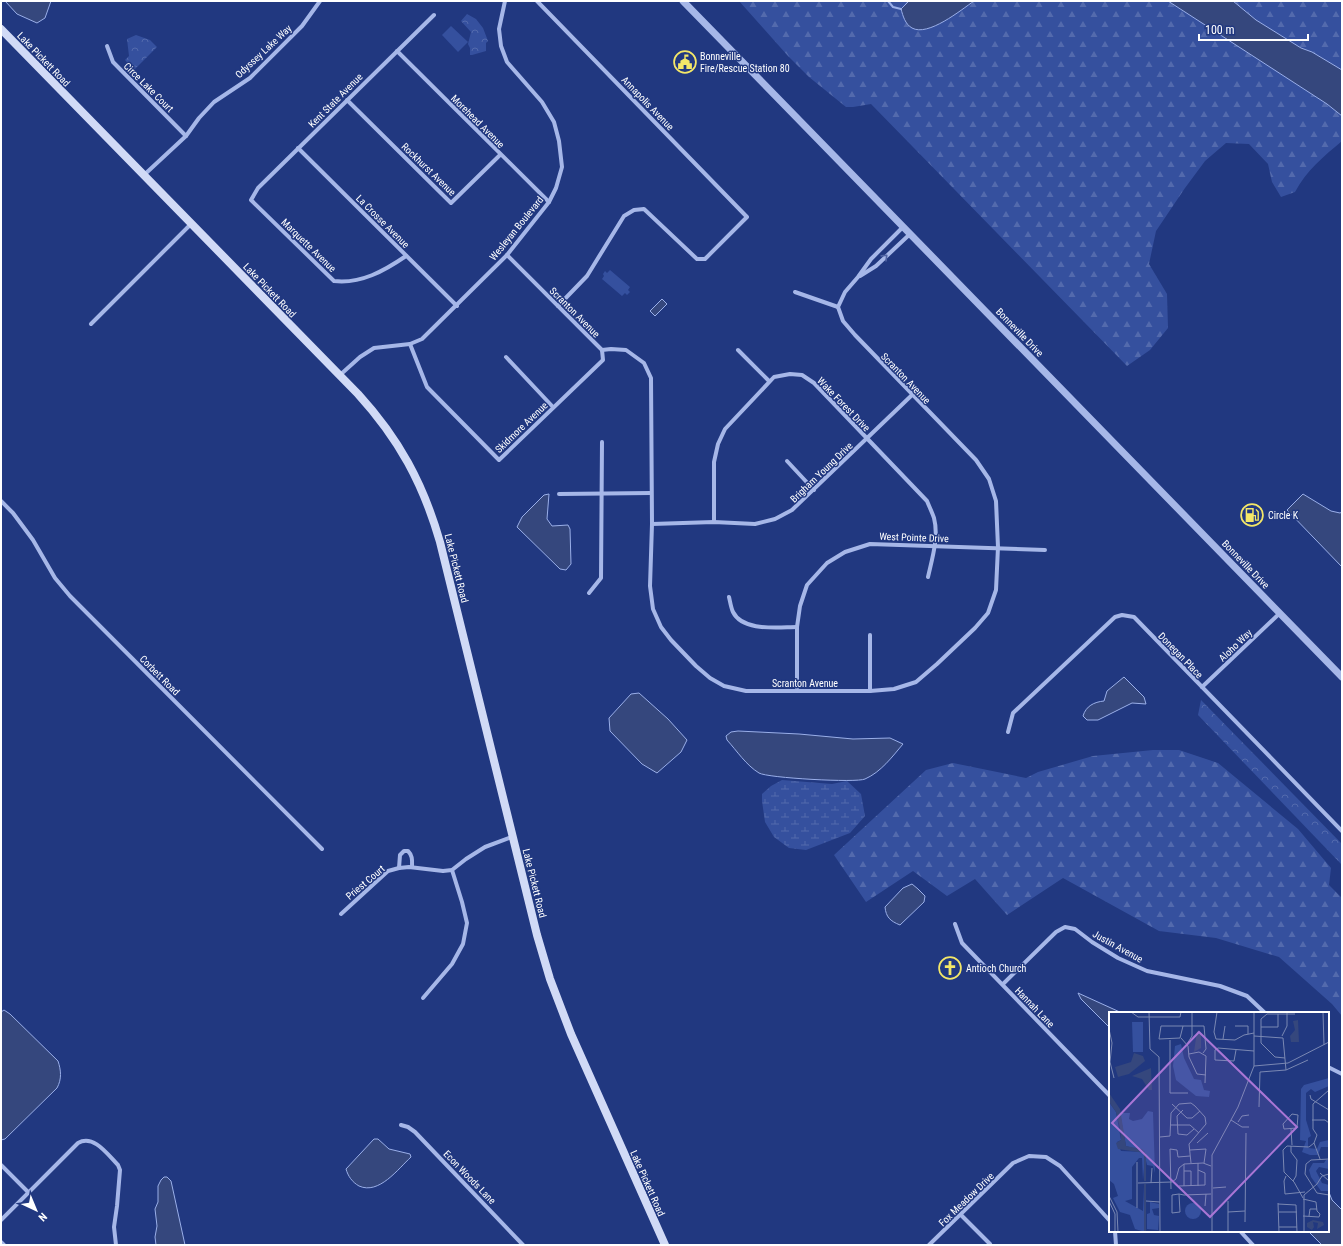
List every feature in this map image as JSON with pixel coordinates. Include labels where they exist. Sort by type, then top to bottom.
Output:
[{"type":"main road","name":"Lake Pickett Road","points":[[1,29],[340,375],[387,428],[407,459],[426,499],[444,560],[537,935],[550,979],[580,1053],[665,1245]]},
{"type":"street","name":"Odyssey Lake Way","points":[[144,176],[186,136],[199,118],[214,102],[250,78],[302,26],[320,1]]},
{"type":"street","name":"Wesleyan Boulevard","points":[[340,375],[360,357],[374,348],[410,344],[422,339],[507,256],[549,202],[556,188],[562,167],[559,142],[554,122],[542,102],[507,62],[501,46],[499,29],[505,1]]},
{"type":"street","name":"Annapolis Avenue","points":[[537,1],[747,217],[705,259],[697,259],[644,209],[634,210],[624,216],[587,276],[558,306]]},
{"type":"street","name":"Bonneville Drive","points":[[683,1],[1342,677]]},
{"type":"street","name":"Kent State Avenue","points":[[251,200],[258,188],[434,15]]},
{"type":"street","name":"Circe Lake Court","points":[[107,46],[113,62],[186,136]]},
{"type":"street","name":"Morehead Avenue","points":[[397,50],[500,155],[549,202]]},
{"type":"street","name":"Rockhurst Avenue","points":[[347,100],[450,203],[500,155]]},
{"type":"street","name":"La Crosse Avenue","points":[[298,148],[457,306]]},
{"type":"street","name":"Marquette Avenue","points":[[251,200],[334,281],[346,282],[362,279],[388,268],[406,256]]},
{"type":"street","points":[[91,324],[192,224]]},
{"type":"street","points":[[795,292],[838,308],[845,292],[871,259],[903,227]]},
{"type":"street","points":[[858,277],[876,266],[910,234]]},
{"type":"street","name":"Scranton Avenue","points":[[507,256],[602,350],[626,350],[644,363],[651,378],[652,524],[650,586],[653,609],[661,628],[696,666],[710,678],[724,686],[746,691],[870,692],[894,689],[916,682],[975,628],[988,613],[996,590],[998,547],[996,501],[989,479],[976,460],[855,335],[843,321],[838,308]]},
{"type":"street","name":"Skidmore Avenue","points":[[410,344],[427,387],[499,460],[603,360],[602,350]]},
{"type":"street","points":[[738,350],[769,381]]},
{"type":"street","points":[[506,356],[553,407]]},
{"type":"street","name":"Wake Forest Drive","points":[[714,522],[714,462],[718,444],[725,429],[774,377],[790,374],[802,375],[814,383],[927,501],[934,519],[934,546],[928,577]]},
{"type":"street","name":"Brigham Young Drive","points":[[652,524],[714,522],[755,524],[775,519],[792,510],[912,395]]},
{"type":"street","points":[[589,593],[601,578],[602,442]]},
{"type":"street","points":[[787,461],[814,490]]},
{"type":"street","points":[[559,494],[651,493]]},
{"type":"street","name":"Corbett Road","points":[[1,501],[13,513],[33,540],[55,578],[70,596],[322,849]]},
{"type":"street","name":"West Pointe Drive","points":[[797,691],[797,627],[800,606],[807,585],[827,563],[845,552],[870,544],[998,547],[1045,550]]},
{"type":"street","points":[[729,596],[733,612],[741,622],[757,627],[797,627]]},
{"type":"street","name":"Aloho Way","points":[[1202,687],[1280,613]]},
{"type":"street","name":"Donegan Place","points":[[1008,732],[1013,713],[1115,617],[1122,615],[1134,617],[1342,831]]},
{"type":"street","points":[[870,635],[870,692]]},
{"type":"street","points":[[423,998],[452,964],[463,944],[467,923],[452,870],[485,847],[513,836]]},
{"type":"street","points":[[399,868],[400,855],[404,851],[408,851],[410,853],[412,867]]},
{"type":"street","name":"Priest Court","points":[[341,914],[384,873],[399,868],[412,867],[443,871],[452,870]]},
{"type":"street","name":"Hannah Lane","points":[[955,924],[962,943],[1109,1095]]},
{"type":"street","name":"Justin Avenue","points":[[1002,984],[1056,932],[1065,927],[1075,929],[1092,942],[1118,958],[1147,971],[1220,986],[1247,996],[1264,1012]]},
{"type":"street","points":[[1329,1068],[1342,1074]]},
{"type":"street","name":"Econ Woods Lane","points":[[401,1125],[408,1127],[415,1132],[523,1245]]},
{"type":"street","points":[[1,1220],[78,1143],[85,1140],[96,1143],[118,1165],[120,1170],[114,1226],[116,1245]]},
{"type":"street","name":"Fox Meadow Drive","points":[[929,1245],[1013,1164],[1030,1156],[1046,1158],[1060,1166],[1109,1220]]},
{"type":"street","points":[[1,1165],[28,1192]]},
{"type":"street","points":[[961,1215],[990,1244]]},
{"type":"street","points":[[1115,1232],[1116,1245]]},
{"type":"street","points":[[1241,1232],[1253,1245]]},
{"type":"street","points":[[1,1242],[4,1245]]},
{"type":"green space","points":[[739,1],[909,1],[901,9],[945,21],[974,1],[1168,1],[1327,104],[1342,116],[1342,141],[1322,158],[1304,177],[1295,192],[1281,197],[1272,182],[1268,164],[1249,144],[1226,143],[1205,161],[1156,231],[1149,264],[1167,294],[1168,328],[1150,350],[1127,366],[871,104],[846,107],[809,77],[788,56]]},
{"type":"green space","points":[[1233,1],[1342,1],[1342,70],[1312,52],[1301,48],[1256,20]]},
{"type":"green space","points":[[467,14],[476,19],[483,28],[488,41],[486,43],[486,51],[470,55],[470,48],[468,44],[471,32],[461,21]]},
{"type":"green space","points":[[451,26],[468,42],[458,52],[442,35]]},
{"type":"green space","points":[[136,35],[150,40],[157,47],[134,70],[125,60],[129,56],[127,39]]},
{"type":"green space","points":[[610,270],[630,287],[628,290],[630,292],[627,295],[625,293],[622,296],[602,279],[605,271],[607,273]]},
{"type":"green space","points":[[1201,700],[1342,844],[1342,865],[1198,715]]},
{"type":"green space","points":[[1153,750],[1179,750],[1218,763],[1298,829],[1331,868],[1329,885],[1342,898],[1342,1016],[1332,1004],[1279,957],[1216,938],[1159,931],[1063,878],[1007,915],[975,879],[947,896],[913,871],[866,902],[834,855],[926,770],[953,763],[1026,778],[1038,772],[1093,756]]},
{"type":"green space","points":[[782,780],[832,784],[847,781],[861,794],[865,816],[850,833],[806,850],[789,848],[774,837],[765,822],[762,801],[762,794],[771,786]]},
{"type":"shaded area","points":[[5,1],[51,1],[45,18],[37,23],[17,14]]},
{"type":"shaded area","points":[[909,1],[974,1],[953,16],[935,26],[919,30],[912,28],[906,22],[901,9]]},
{"type":"shaded area","points":[[1168,1],[1233,1],[1256,20],[1301,48],[1312,52],[1342,70],[1342,116],[1327,104]]},
{"type":"shaded area","points":[[662,299],[667,304],[655,316],[650,311]]},
{"type":"shaded area","points":[[549,494],[547,519],[552,526],[568,525],[570,529],[571,564],[566,570],[560,569],[517,527],[522,517],[544,495]]},
{"type":"shaded area","points":[[1303,494],[1331,511],[1342,512],[1342,567],[1287,510]]},
{"type":"shaded area","points":[[1124,677],[1144,697],[1146,704],[1132,703],[1098,720],[1087,720],[1083,716],[1088,707],[1097,702],[1104,701],[1107,691]]},
{"type":"shaded area","points":[[639,693],[668,719],[687,740],[681,752],[657,773],[642,764],[610,731],[609,718],[631,694]]},
{"type":"shaded area","points":[[738,731],[799,734],[853,739],[890,738],[903,744],[881,768],[865,779],[830,780],[778,777],[759,773],[746,762],[727,740],[726,736],[731,732]]},
{"type":"shaded area","points":[[912,884],[925,896],[924,902],[900,925],[889,918],[885,907],[903,888]]},
{"type":"shaded area","points":[[1078,993],[1120,1012],[1109,1012],[1109,1027],[1081,999]]},
{"type":"shaded area","points":[[4,1010],[10,1014],[58,1061],[60,1068],[60,1081],[57,1088],[5,1139],[1,1140],[1,1012]]},
{"type":"shaded area","points":[[374,1139],[378,1139],[389,1149],[410,1154],[411,1157],[394,1174],[381,1184],[366,1188],[354,1183],[346,1169]]},
{"type":"shaded area","points":[[164,1177],[167,1177],[171,1181],[185,1245],[156,1245],[155,1237],[157,1226],[155,1209],[158,1202],[158,1186]]},
{"type":"shaded area","points":[[1329,1192],[1332,1200],[1342,1210],[1342,1245],[1322,1245],[1309,1232],[1329,1232]]},
{"type":"waterway","points":[[888,1],[893,7],[901,9]]},
{"type":"place","name":"Bonneville Fire/Rescue Station 80","points":[[685,62]]},
{"type":"place","name":"Circle K","points":[[1252,515]]},
{"type":"place","name":"Antioch Church","points":[[950,968]]}]
